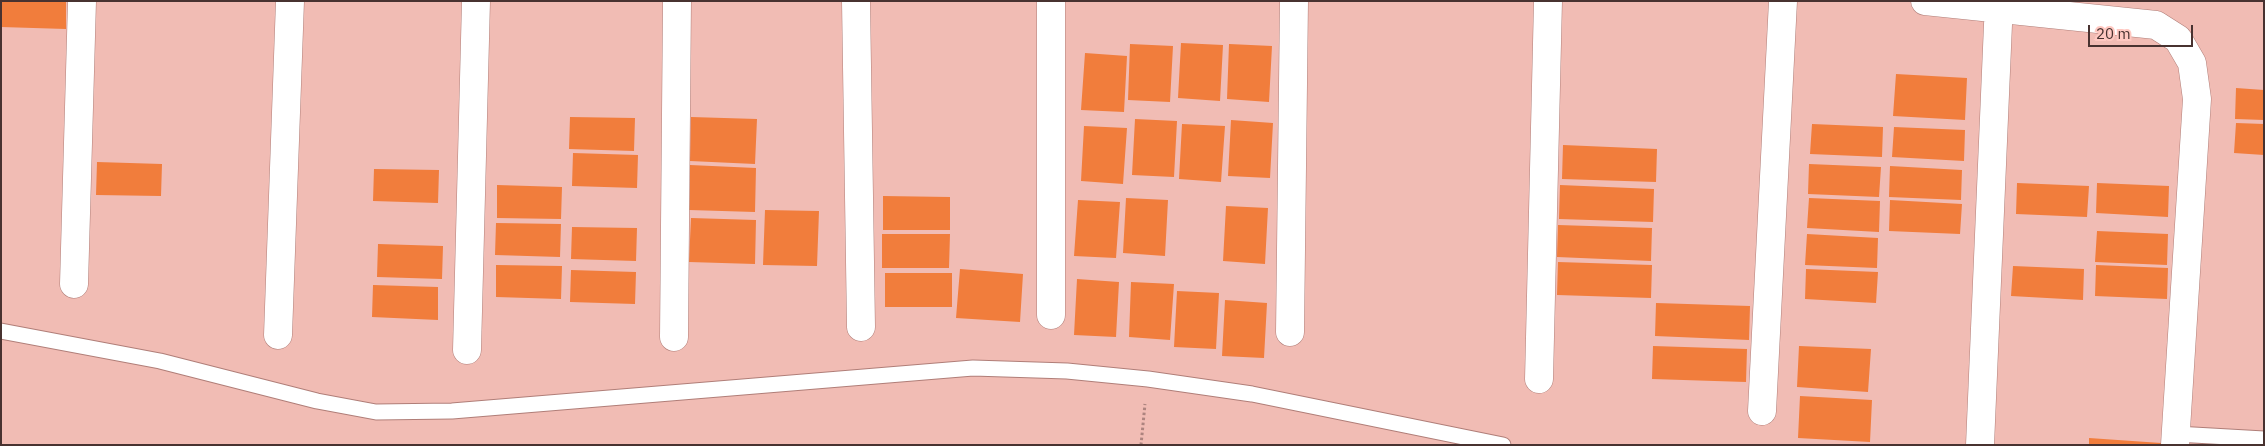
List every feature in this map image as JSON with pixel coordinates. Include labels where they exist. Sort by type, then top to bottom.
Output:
[{"type":"street","points":[[74,284],[82,1]]},
{"type":"street","points":[[278,335],[290,1]]},
{"type":"street","points":[[467,350],[476,1]]},
{"type":"street","points":[[674,337],[677,1]]},
{"type":"street","points":[[856,1],[861,327]]},
{"type":"street","points":[[1051,1],[1051,315]]},
{"type":"street","points":[[1290,332],[1294,1]]},
{"type":"street","points":[[1539,379],[1548,1]]},
{"type":"street","points":[[1762,411],[1783,1]]},
{"type":"street","points":[[1925,1],[1999,4],[2156,25],[2178,39],[2192,63],[2197,99],[2176,439]]},
{"type":"street","points":[[1980,445],[1999,4]]},
{"type":"lane","points":[[1,331],[160,361],[316,401],[376,412],[452,411],[973,368],[1067,371],[1148,378],[1252,394],[1503,445]]},
{"type":"lane","points":[[2176,439],[2264,440]]},
{"type":"path","points":[[1141,445],[1148,378]]},
{"type":"building","points":[[1,1],[66,1],[66,29],[1,27]]},
{"type":"building","points":[[1181,43],[1223,45],[1220,101],[1178,98]]},
{"type":"building","points":[[1130,44],[1173,46],[1170,102],[1128,100]]},
{"type":"building","points":[[1229,44],[1272,46],[1269,102],[1227,99]]},
{"type":"building","points":[[1085,53],[1127,56],[1124,112],[1081,110]]},
{"type":"building","points":[[1896,74],[1967,78],[1965,120],[1893,116]]},
{"type":"building","points":[[2236,88],[2264,90],[2264,120],[2235,119]]},
{"type":"building","points":[[570,117],[635,118],[634,151],[569,149]]},
{"type":"building","points":[[691,117],[757,119],[755,164],[690,161]]},
{"type":"building","points":[[1135,119],[1177,121],[1174,177],[1132,175]]},
{"type":"building","points":[[1231,120],[1273,123],[1270,178],[1228,176]]},
{"type":"building","points":[[2236,123],[2264,124],[2264,155],[2234,153]]},
{"type":"building","points":[[1182,124],[1225,126],[1221,182],[1179,179]]},
{"type":"building","points":[[1812,124],[1883,127],[1882,157],[1810,154]]},
{"type":"building","points":[[1084,126],[1127,128],[1123,184],[1081,181]]},
{"type":"building","points":[[1894,127],[1965,130],[1964,161],[1892,157]]},
{"type":"building","points":[[1563,145],[1657,149],[1656,182],[1562,179]]},
{"type":"building","points":[[573,153],[638,155],[637,188],[572,186]]},
{"type":"building","points":[[97,162],[162,164],[161,196],[96,195]]},
{"type":"building","points":[[1809,164],[1881,167],[1879,197],[1808,194]]},
{"type":"building","points":[[690,165],[756,168],[755,212],[689,210]]},
{"type":"building","points":[[1890,166],[1962,170],[1961,200],[1889,197]]},
{"type":"building","points":[[374,169],[439,170],[438,203],[373,201]]},
{"type":"building","points":[[2017,183],[2089,186],[2087,217],[2016,214]]},
{"type":"building","points":[[2097,183],[2169,186],[2168,217],[2096,213]]},
{"type":"building","points":[[497,185],[562,187],[561,219],[497,218]]},
{"type":"building","points":[[1560,185],[1654,189],[1653,222],[1559,219]]},
{"type":"building","points":[[883,196],[950,197],[950,230],[883,230]]},
{"type":"building","points":[[1126,198],[1168,200],[1165,256],[1123,253]]},
{"type":"building","points":[[1809,198],[1880,201],[1879,232],[1807,228]]},
{"type":"building","points":[[1078,200],[1120,202],[1116,258],[1074,256]]},
{"type":"building","points":[[1890,200],[1962,204],[1960,234],[1889,231]]},
{"type":"building","points":[[1226,206],[1268,208],[1265,264],[1223,261]]},
{"type":"building","points":[[765,210],[819,211],[817,266],[763,265]]},
{"type":"building","points":[[691,218],[756,220],[755,264],[689,262]]},
{"type":"building","points":[[496,223],[561,224],[560,257],[495,255]]},
{"type":"building","points":[[1558,225],[1652,228],[1651,261],[1557,257]]},
{"type":"building","points":[[572,227],[637,228],[636,261],[571,259]]},
{"type":"building","points":[[2097,231],[2168,234],[2167,265],[2095,262]]},
{"type":"building","points":[[882,234],[950,234],[949,268],[882,268]]},
{"type":"building","points":[[1807,234],[1878,238],[1877,268],[1805,265]]},
{"type":"building","points":[[378,244],[443,246],[442,279],[377,277]]},
{"type":"building","points":[[1558,262],[1652,265],[1651,298],[1557,295]]},
{"type":"building","points":[[496,265],[562,266],[561,299],[496,297]]},
{"type":"building","points":[[2096,265],[2168,268],[2167,299],[2095,296]]},
{"type":"building","points":[[2013,266],[2084,269],[2083,300],[2011,296]]},
{"type":"building","points":[[960,269],[1023,274],[1020,322],[956,318]]},
{"type":"building","points":[[1806,269],[1878,272],[1876,303],[1805,299]]},
{"type":"building","points":[[571,270],[636,272],[635,304],[570,302]]},
{"type":"building","points":[[885,273],[952,273],[952,307],[885,307]]},
{"type":"building","points":[[1077,279],[1119,282],[1116,337],[1074,335]]},
{"type":"building","points":[[1131,282],[1174,284],[1170,340],[1129,337]]},
{"type":"building","points":[[373,285],[438,287],[438,320],[372,317]]},
{"type":"building","points":[[1177,291],[1219,293],[1216,349],[1174,347]]},
{"type":"building","points":[[1225,300],[1267,303],[1264,358],[1222,356]]},
{"type":"building","points":[[1656,303],[1750,306],[1749,340],[1655,336]]},
{"type":"building","points":[[1653,346],[1747,349],[1746,382],[1652,379]]},
{"type":"building","points":[[1799,346],[1871,349],[1868,392],[1797,387]]},
{"type":"building","points":[[1800,396],[1872,400],[1870,442],[1798,438]]},
{"type":"building","points":[[2089,438],[2161,443],[2161,445],[2089,445]]}]
